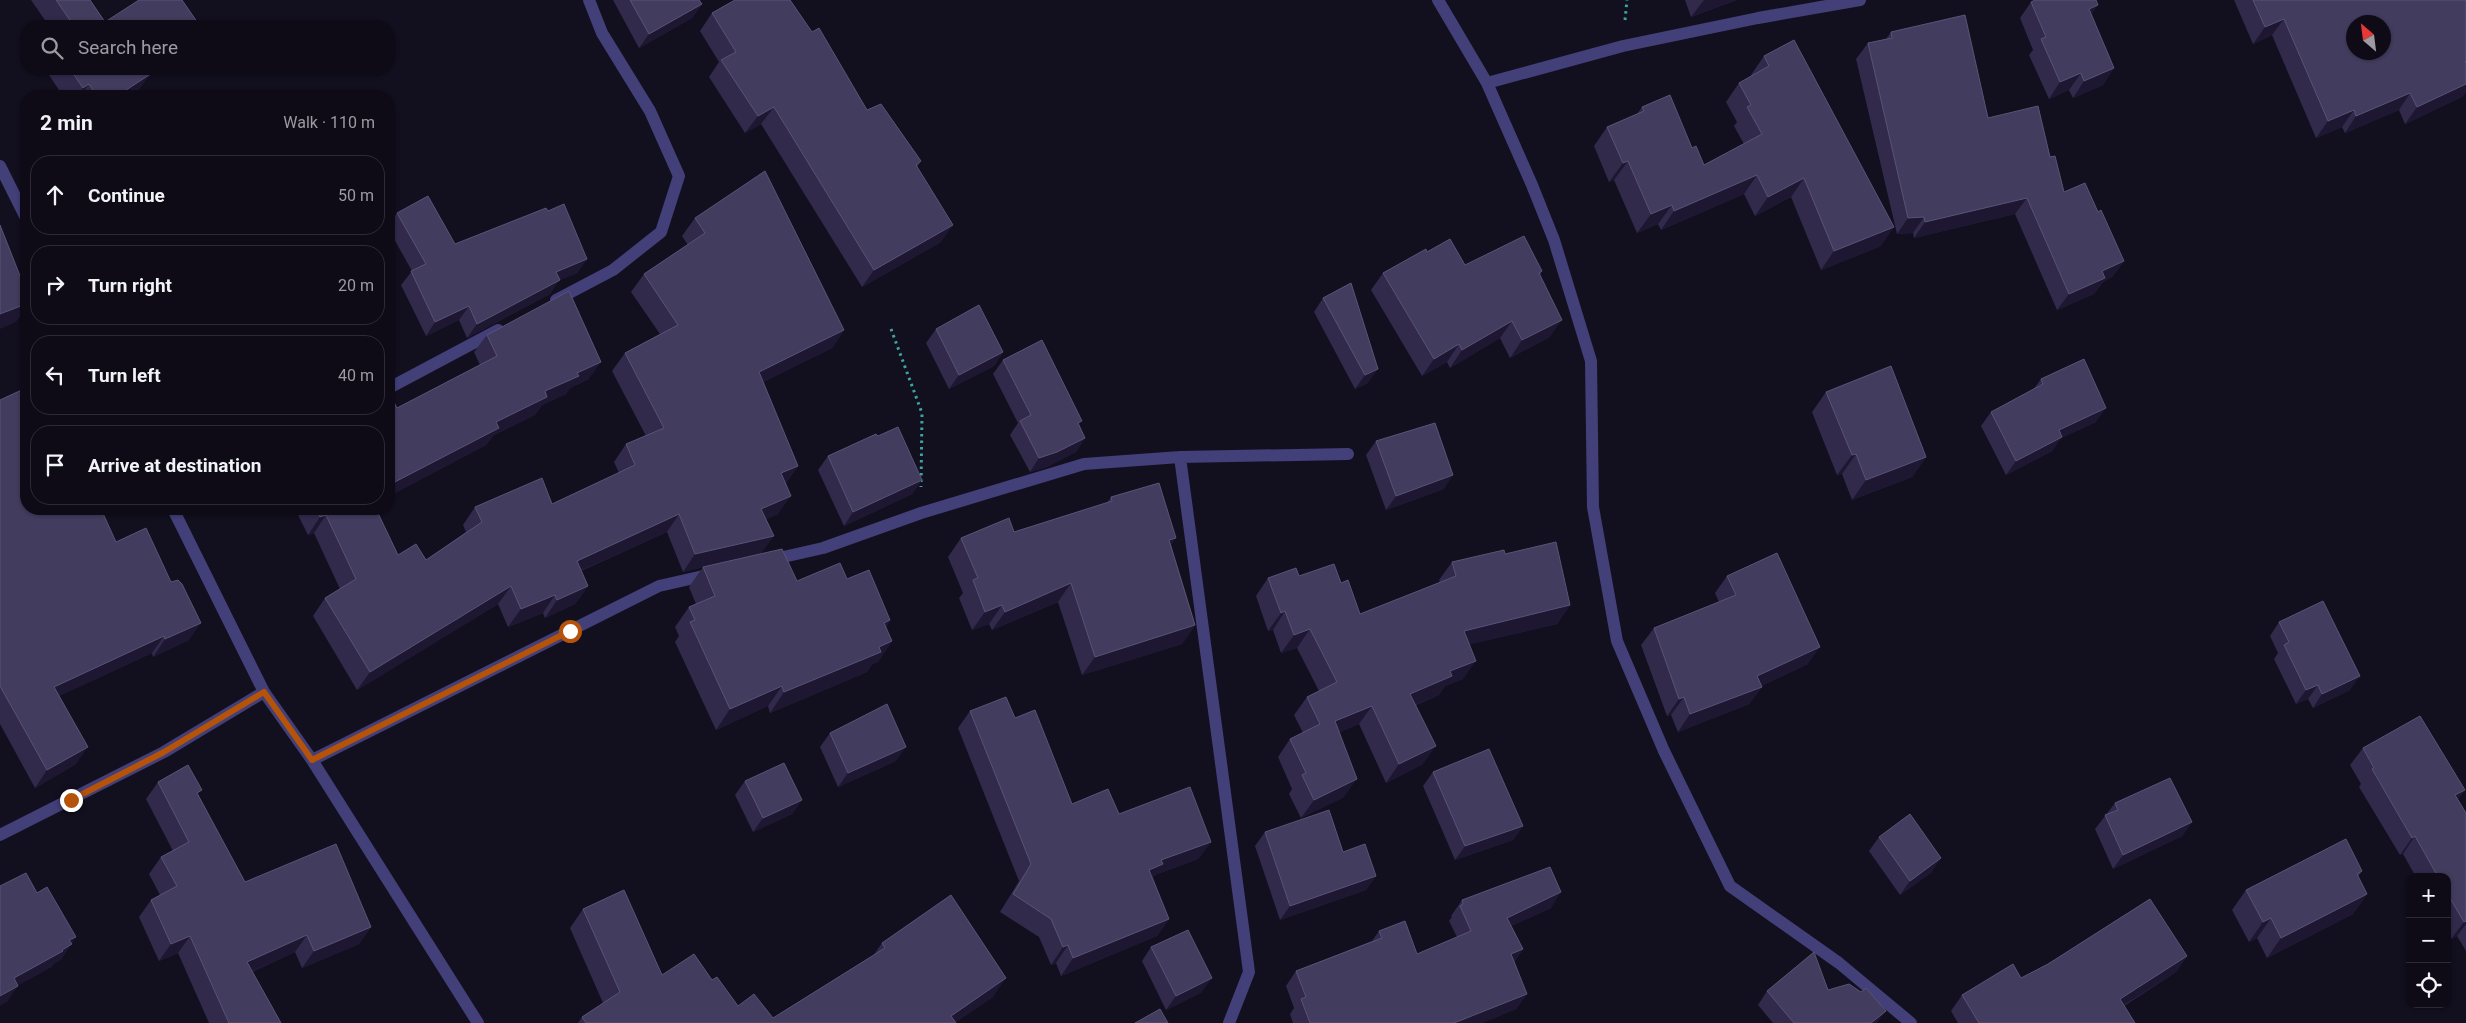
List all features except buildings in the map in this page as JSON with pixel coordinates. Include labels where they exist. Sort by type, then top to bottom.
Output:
[{"type":"street","points":[[544,306],[613,270],[661,232],[679,176],[650,111],[602,33],[589,0]]},
{"type":"street","points":[[1438,0],[1487,83],[1554,240],[1592,361],[1593,507],[1617,641],[1664,751],[1730,886],[1839,963],[1912,1023]]},
{"type":"street","points":[[1487,83],[1623,46],[1758,18],[1860,0]]},
{"type":"street","points":[[0,166],[20,206]]},
{"type":"street","points":[[395,385],[509,324]]},
{"type":"street","points":[[755,564],[822,548],[921,512],[1084,464],[1180,457],[1348,454]]},
{"type":"street","points":[[1180,457],[1250,972],[1229,1023]]},
{"type":"street","points":[[176,515],[264,692],[312,760],[478,1023]]},
{"type":"street","points":[[312,760],[659,586],[726,570]]},
{"type":"street","points":[[0,835],[164,752],[264,692]]},
{"type":"path","points":[[891,329],[922,413],[921,512]]},
{"type":"route","points":[[71,800],[164,752],[199,729],[264,692],[312,760],[570,631]]}]
